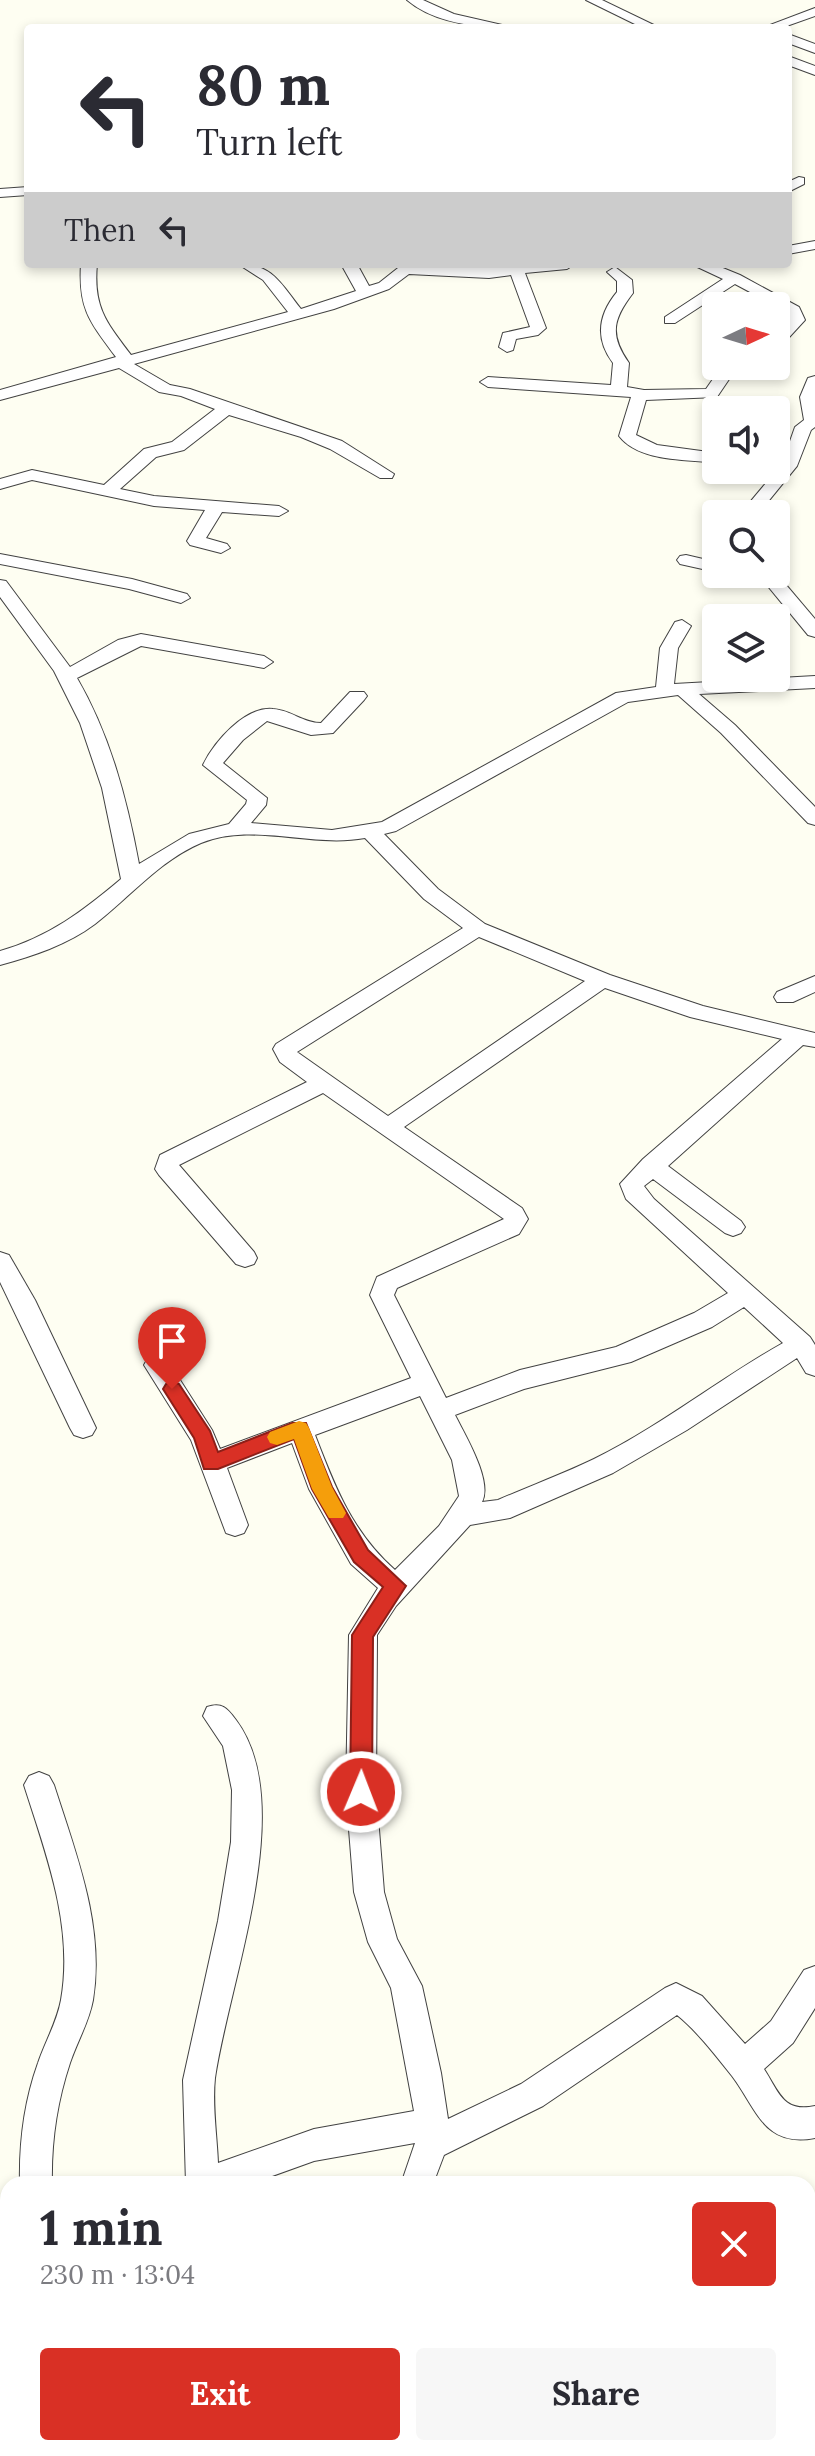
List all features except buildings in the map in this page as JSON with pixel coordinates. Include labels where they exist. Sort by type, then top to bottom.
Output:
[{"type":"street","points":[[413,0],[451,17],[488,24]]},
{"type":"street","points":[[592,0],[645,24]]},
{"type":"street","points":[[780,24],[815,12]]},
{"type":"street","points":[[792,40],[815,49]]},
{"type":"street","points":[[792,62],[815,71]]},
{"type":"street","points":[[0,193],[24,191]]},
{"type":"street","points":[[792,249],[815,245]]},
{"type":"street","points":[[89,268],[87,290],[98,319],[122,360],[165,389],[184,392],[226,409],[307,433],[336,445],[386,474]]},
{"type":"street","points":[[253,268],[268,277],[297,314]]},
{"type":"street","points":[[351,268],[365,293]]},
{"type":"street","points":[[0,395],[365,293],[384,286],[409,268]]},
{"type":"street","points":[[431,268],[517,272],[542,268]]},
{"type":"street","points":[[709,268],[719,272],[734,271],[766,292]]},
{"type":"street","points":[[670,320],[734,271]]},
{"type":"street","points":[[507,347],[509,336],[538,328],[517,272]]},
{"type":"street","points":[[615,272],[624,280],[625,293],[612,308],[607,332],[612,351],[621,363],[619,390]]},
{"type":"street","points":[[790,307],[797,320],[790,327]]},
{"type":"street","points":[[488,382],[619,390],[643,395],[711,394],[720,380]]},
{"type":"street","points":[[790,454],[803,427],[813,421],[808,397],[814,381]]},
{"type":"street","points":[[643,395],[634,406],[627,436],[629,441],[643,447],[702,456]]},
{"type":"street","points":[[107,491],[150,453],[178,446],[226,409]]},
{"type":"street","points":[[0,484],[32,475],[154,501],[279,511]]},
{"type":"street","points":[[758,500],[771,484]]},
{"type":"street","points":[[216,507],[196,541],[221,548]]},
{"type":"street","points":[[0,559],[132,584],[181,598]]},
{"type":"street","points":[[686,560],[702,564]]},
{"type":"street","points":[[0,585],[80,701],[111,779],[131,878]]},
{"type":"street","points":[[778,588],[815,631]]},
{"type":"street","points":[[794,608],[815,608]]},
{"type":"street","points":[[682,626],[671,638],[667,651],[674,690],[728,729],[815,819]]},
{"type":"street","points":[[65,677],[125,644],[141,640],[264,662]]},
{"type":"street","points":[[0,958],[33,949],[76,926],[97,911],[131,878],[193,839],[236,828],[256,827],[327,836],[370,832],[409,818],[623,697],[674,690],[815,682]]},
{"type":"street","points":[[236,828],[256,805],[257,798],[213,765],[221,753],[258,715],[269,713],[312,728],[326,729],[357,696]]},
{"type":"street","points":[[370,832],[431,894],[477,929],[602,980],[698,1012],[806,1039]]},
{"type":"street","points":[[419,2176],[431,2134],[416,2021],[406,1986],[383,1942],[369,1892],[361,1792],[363,1635],[395,1586],[464,1515],[472,1496],[470,1474],[441,1410],[383,1300],[383,1288],[399,1275],[511,1228],[516,1219],[514,1214],[288,1057],[284,1049],[477,929]]},
{"type":"street","points":[[389,1126],[602,980]]},
{"type":"street","points":[[785,997],[815,983]]},
{"type":"street","points":[[464,1515],[501,1510],[604,1466],[678,1423],[746,1376],[808,1355],[634,1193],[632,1184],[651,1165],[806,1039]]},
{"type":"street","points":[[245,1258],[188,1196],[167,1169],[168,1161],[324,1083]]},
{"type":"street","points":[[651,1165],[733,1227]]},
{"type":"street","points":[[0,1261],[23,1300],[83,1428]]},
{"type":"street","points":[[441,1410],[520,1380],[622,1355],[703,1320],[744,1295]]},
{"type":"street","points":[[157,1365],[203,1437],[235,1525]]},
{"type":"street","points":[[211,1463],[426,1383]]},
{"type":"street","points":[[299,1428],[322,1489],[361,1556],[395,1586]]},
{"type":"street","points":[[204,2176],[199,2080],[233,1921],[246,1842],[247,1790],[236,1742],[217,1716]]},
{"type":"street","points":[[37,2176],[41,2126],[52,2068],[77,2001],[79,1960],[77,1907],[39,1785]]},
{"type":"street","points":[[744,2066],[782,2032],[815,1980]]},
{"type":"street","points":[[227,2176],[314,2145],[431,2134],[532,2095],[676,1998],[691,2006],[744,2066],[775,2114],[788,2123],[800,2125],[815,2122]]},
{"type":"slow traffic","points":[[277,1437],[299,1428],[322,1489],[336,1513]]},
{"type":"route","points":[[172,1389],[203,1437],[211,1463],[299,1428],[322,1489],[361,1556],[395,1586],[363,1635],[361,1792]]}]
